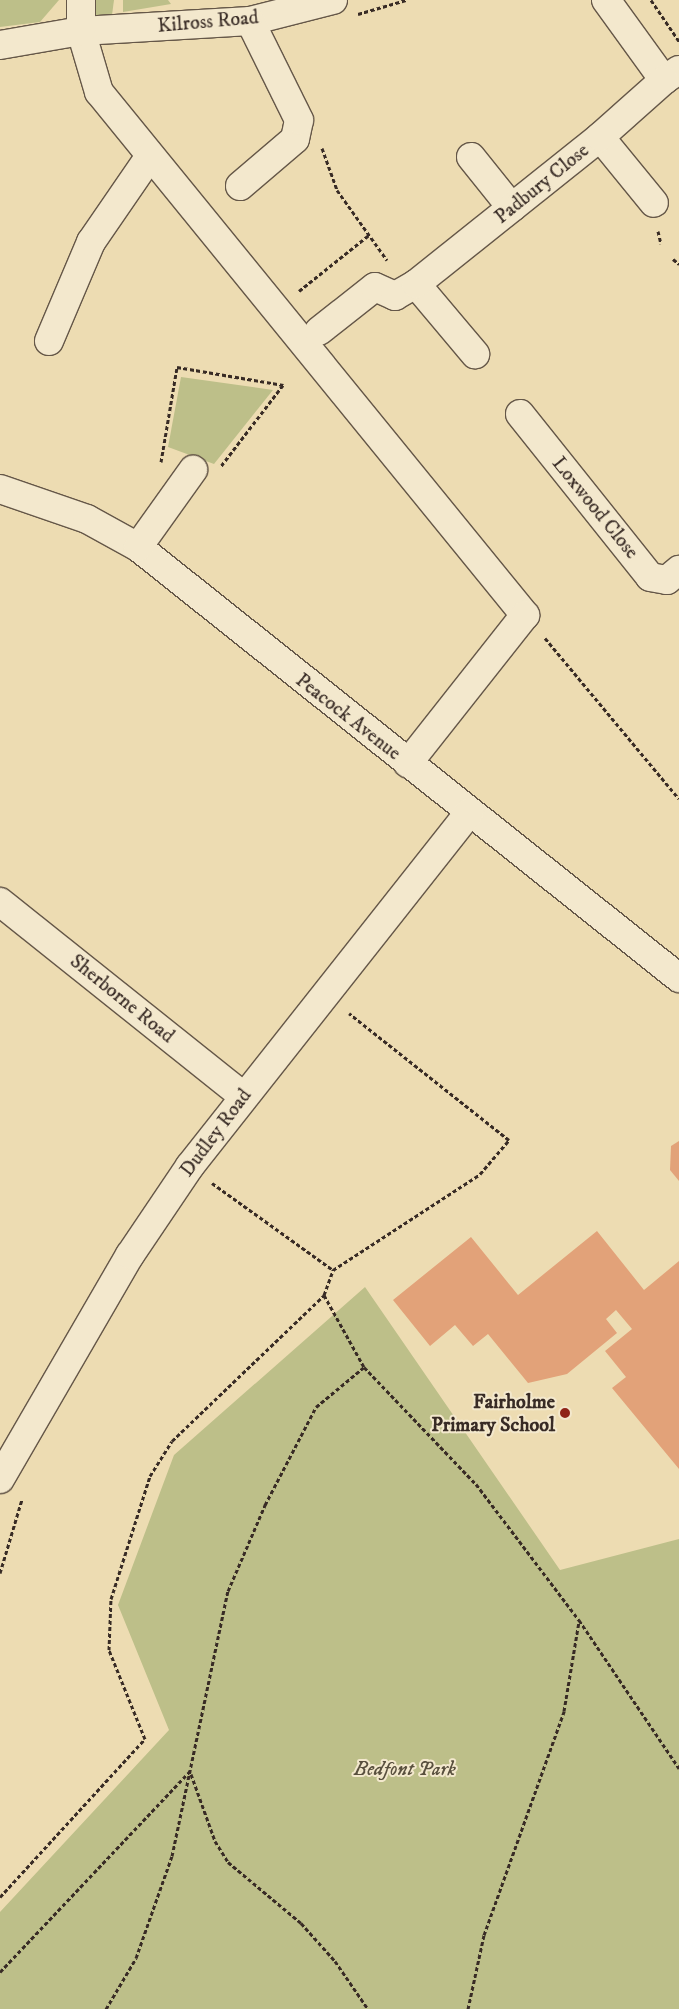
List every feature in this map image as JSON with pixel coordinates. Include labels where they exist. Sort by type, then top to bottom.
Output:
[{"type":"street","points":[[81,0],[81,31],[99,92],[525,615],[408,764]]},
{"type":"street","name":"Kilross Road","points":[[0,45],[81,31],[250,21],[332,0]]},
{"type":"street","name":"Padbury Close","points":[[319,330],[375,287],[394,296],[416,284],[600,138],[672,75],[606,0]]},
{"type":"street","points":[[240,186],[295,139],[299,120],[250,21]]},
{"type":"street","points":[[600,138],[654,204]]},
{"type":"street","points":[[49,341],[91,242],[150,156]]},
{"type":"street","points":[[471,156],[512,208]]},
{"type":"street","points":[[416,284],[475,354]]},
{"type":"street","name":"Loxwood Close","points":[[520,414],[650,577],[667,580],[678,573]]},
{"type":"street","points":[[138,547],[206,470]]},
{"type":"street","name":"Peacock Avenue","points":[[0,490],[87,519],[138,547],[679,978]]},
{"type":"street","name":"Dudley Road","points":[[0,1479],[130,1255],[243,1096],[470,812]]},
{"type":"street","name":"Sherborne Road","points":[[0,902],[243,1096]]},
{"type":"path","points":[[651,0],[679,41]]},
{"type":"path","points":[[321,142],[330,176],[390,263]]},
{"type":"path","points":[[292,296],[369,235]]},
{"type":"path","points":[[673,259],[679,264]]},
{"type":"path","points":[[159,472],[177,367],[283,385],[206,470]]},
{"type":"path","points":[[525,615],[679,799]]},
{"type":"path","points":[[0,1897],[145,1739],[109,1650],[111,1600],[150,1476],[172,1441],[324,1295],[333,1270],[480,1174],[509,1140],[325,994]]},
{"type":"path","points":[[203,1187],[214,1173]]},
{"type":"path","points":[[208,1180],[333,1270]]},
{"type":"path","points":[[324,1295],[364,1367],[476,1484],[579,1620],[679,1768]]},
{"type":"path","points":[[106,2009],[136,1958],[172,1856],[228,1591],[265,1504],[316,1407],[364,1367]]},
{"type":"path","points":[[0,1572],[11,1524],[26,1490]]},
{"type":"path","points":[[468,2009],[484,1935],[564,1711],[579,1620]]},
{"type":"path","points":[[0,1972],[191,1770]]},
{"type":"path","points":[[191,1770],[215,1841],[228,1862],[301,1923],[335,1961],[368,2009]]},
{"type":"green space","points":[[0,0],[59,0],[40,22],[0,27]]},
{"type":"green space","points":[[84,0],[114,0],[112,15],[97,16]]},
{"type":"green space","points":[[123,0],[168,0],[171,4],[123,12]]},
{"type":"green space","points":[[181,377],[273,390],[214,464],[168,447]]},
{"type":"green space","name":"Bedfont Park","points":[[365,1287],[560,1570],[679,1539],[679,2009],[0,2009],[0,1912],[169,1730],[118,1605],[174,1455]]},
{"type":"building","points":[[679,1141],[679,1181],[670,1170],[671,1146]]},
{"type":"building","points":[[597,1231],[644,1290],[679,1261],[679,1469],[612,1388],[626,1377],[605,1351],[632,1329],[616,1310],[606,1319],[617,1333],[567,1374],[528,1383],[488,1334],[473,1346],[455,1325],[430,1346],[393,1300],[471,1237],[518,1295]]},
{"type":"place","name":"Fairholme Primary School","points":[[565,1413]]}]
